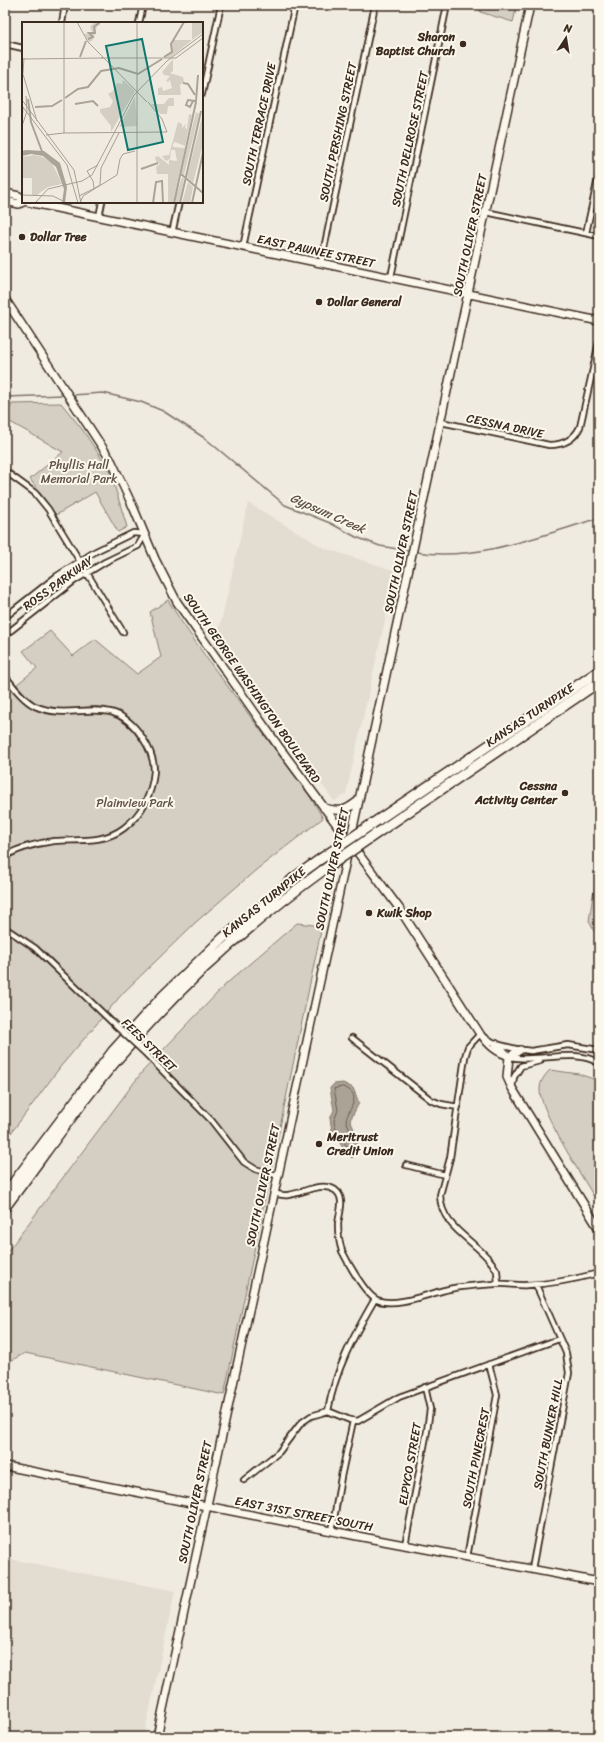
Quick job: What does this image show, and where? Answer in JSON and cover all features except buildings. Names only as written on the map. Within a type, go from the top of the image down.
[{"type":"highway","name":"KANSAS TURNPIKE","points":[[5,1194],[113,1051],[152,1007],[223,938],[294,878],[322,858],[599,671]]},
{"type":"highway","name":"KANSAS TURNPIKE","points":[[5,1207],[106,1073],[159,1013],[222,951],[322,871],[599,682]]},
{"type":"main road","name":"SOUTH OLIVER STREET","points":[[157,1737],[276,1175],[441,422],[530,5]]},
{"type":"main road","points":[[5,193],[19,196],[22,200]]},
{"type":"main road","points":[[5,201],[19,204],[22,202]]},
{"type":"main road","name":"EAST PAWNEE STREET","points":[[33,203],[599,321]]},
{"type":"main road","name":"SOUTH GEORGE WASHINGTON BOULEVARD","points":[[5,299],[112,462],[155,559],[177,602],[209,650],[403,914],[480,1034]]},
{"type":"main road","points":[[324,808],[344,811],[358,801]]},
{"type":"main road","points":[[496,1044],[509,1057],[508,1077],[512,1088],[599,1229]]},
{"type":"main road","points":[[509,1057],[520,1050]]},
{"type":"main road","name":"EAST 31ST STREET SOUTH","points":[[5,1466],[599,1582]]},
{"type":"street","points":[[62,22],[65,5]]},
{"type":"street","points":[[139,22],[143,5]]},
{"type":"street","points":[[203,89],[221,5]]},
{"type":"street","name":"SOUTH TERRACE DRIVE","points":[[243,247],[295,5]]},
{"type":"street","name":"SOUTH PERSHING STREET","points":[[321,263],[375,5]]},
{"type":"street","name":"SOUTH DELLROSE STREET","points":[[391,277],[447,5]]},
{"type":"street","points":[[5,44],[22,48]]},
{"type":"street","points":[[586,233],[599,174]]},
{"type":"street","points":[[99,217],[102,203]]},
{"type":"street","points":[[172,232],[179,203]]},
{"type":"street","points":[[486,212],[599,236]]},
{"type":"street","name":"CESSNA DRIVE","points":[[441,422],[549,445],[559,445],[564,443],[577,433],[580,426],[599,342]]},
{"type":"street","points":[[5,471],[35,493],[55,520],[123,632]]},
{"type":"street","name":"ROSS PARKWAY","points":[[5,617],[57,576],[79,561],[133,533],[145,534],[138,546],[86,573],[64,588],[5,635]]},
{"type":"street","points":[[5,676],[13,686],[34,705],[51,711],[94,709],[110,712],[126,718],[139,732],[149,748],[154,766],[153,784],[148,801],[140,813],[124,828],[110,836],[95,840],[54,841],[29,846],[5,856]]},
{"type":"street","name":"FEES STREET","points":[[5,928],[35,948],[143,1051],[211,1120],[244,1162],[255,1170],[276,1175]]},
{"type":"street","points":[[480,1034],[496,1044],[520,1050],[531,1051],[568,1045],[599,1050]]},
{"type":"street","points":[[480,1034],[492,1049],[509,1057],[529,1060],[568,1055],[584,1057],[599,1063]]},
{"type":"street","points":[[480,1034],[468,1047],[465,1057],[450,1158],[440,1195],[446,1218],[484,1253],[495,1267],[498,1284]]},
{"type":"street","points":[[352,1038],[431,1100],[441,1104],[458,1107]]},
{"type":"street","points":[[512,1088],[514,1077],[521,1066],[547,1058]]},
{"type":"street","points":[[406,1165],[446,1175]]},
{"type":"street","points":[[273,1193],[286,1196],[325,1187],[335,1190],[341,1198],[342,1204],[338,1237],[341,1249],[349,1265],[375,1298],[388,1301],[408,1300],[451,1289],[498,1284],[536,1285],[574,1279],[599,1273]]},
{"type":"street","name":"SOUTH BUNKER HILL","points":[[532,1569],[570,1373],[566,1353],[536,1285]]},
{"type":"street","points":[[328,1411],[332,1389],[342,1361],[375,1298]]},
{"type":"street","points":[[244,1480],[279,1452],[301,1423],[311,1416],[328,1411],[353,1421],[358,1421],[366,1418],[398,1397],[559,1339]]},
{"type":"street","name":"SOUTH PINECREST","points":[[467,1557],[497,1395],[489,1364]]},
{"type":"street","name":"ELPYCO STREET","points":[[405,1545],[430,1409],[425,1387]]},
{"type":"street","points":[[332,1531],[340,1477],[353,1421]]},
{"type":"shaded area","points":[[248,503],[324,548],[396,571],[346,794],[334,801],[216,644]]},
{"type":"shaded area","points":[[5,1558],[175,1591],[144,1737],[5,1737]]},
{"type":"green space","points":[[481,5],[501,8],[502,5],[517,5],[513,22],[480,12]]},
{"type":"green space","name":"Phyllis Hall Memorial Park","points":[[61,403],[82,429],[110,471],[127,527],[118,532],[95,492],[56,515],[30,479],[63,452],[5,419],[12,404]]},
{"type":"green space","name":"Plainview Park","points":[[168,600],[208,660],[309,795],[323,818],[256,870],[196,922],[123,993],[61,1066],[5,1141],[5,694],[37,668],[23,651],[50,631],[73,656],[95,639],[137,674],[161,657],[150,612]]},
{"type":"green space","points":[[599,874],[599,934],[595,933],[589,921],[593,895]]},
{"type":"green space","points":[[297,923],[322,926],[224,1395],[25,1353],[5,1364],[5,1255],[142,1072],[226,984]]},
{"type":"green space","points":[[550,1070],[579,1074],[599,1081],[599,1205],[555,1129],[541,1099],[541,1083]]},
{"type":"water","points":[[343,1083],[353,1088],[359,1103],[350,1120],[356,1134],[359,1150],[352,1158],[343,1148],[332,1130],[330,1119],[334,1110],[330,1088],[334,1084]]},
{"type":"waterway","name":"Gypsum Creek","points":[[72,395],[103,393],[141,402],[163,411],[206,439],[285,505],[330,523],[356,537],[380,546],[410,551]]},
{"type":"waterway","name":"Gypsum Creek","points":[[5,397],[64,395]]},
{"type":"waterway","name":"Gypsum Creek","points":[[416,552],[439,554],[485,550],[532,539],[599,518]]},
{"type":"place","name":"Sharon Baptist Church","points":[[463,44]]},
{"type":"place","name":"Dollar Tree","points":[[22,237]]},
{"type":"place","name":"Dollar General","points":[[319,302]]},
{"type":"place","name":"Cessna Activity Center","points":[[565,793]]},
{"type":"place","name":"Kwik Shop","points":[[369,913]]},
{"type":"place","name":"Meritrust Credit Union","points":[[319,1144]]}]
